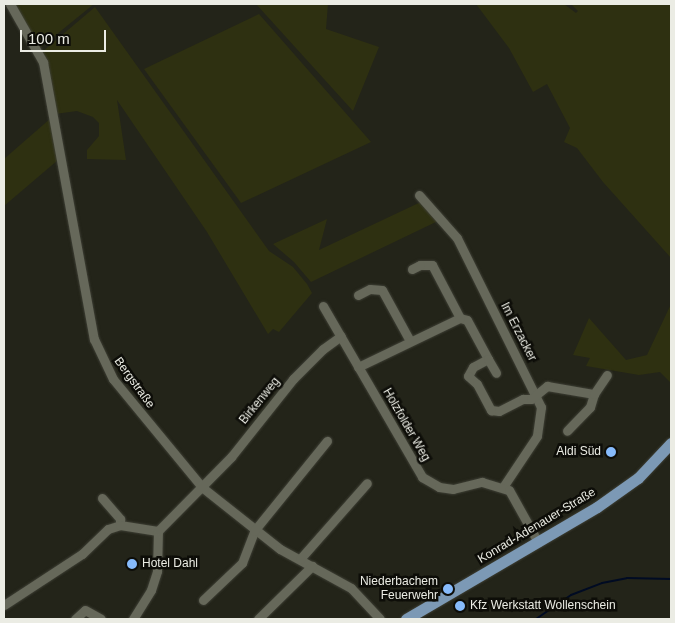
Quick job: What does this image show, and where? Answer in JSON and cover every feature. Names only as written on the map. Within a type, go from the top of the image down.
[{"type":"main road","name":"Konrad-Adenauer-Straße","points":[[406,619],[538,542],[632,483],[670,446]]},
{"type":"street","name":"Bergstraße","points":[[10,4],[43,62],[84,295],[99,354],[129,400],[204,488],[254,531],[351,588],[380,619]]},
{"type":"street","name":"Im Erzacker","points":[[419,195],[457,238],[537,397],[542,416],[538,436],[503,487]]},
{"type":"street","points":[[412,269],[420,265],[432,265],[460,318]]},
{"type":"street","points":[[358,296],[370,289],[382,290],[410,341]]},
{"type":"street","name":"Holzfolder Weg","points":[[323,306],[422,477],[439,486],[453,489],[482,482],[503,487]]},
{"type":"street","points":[[358,367],[460,318],[467,320],[496,373]]},
{"type":"street","name":"Birkenweg","points":[[158,531],[204,488],[294,379],[323,349],[341,336]]},
{"type":"street","points":[[488,360],[473,366],[468,376],[476,384],[491,410],[499,411],[523,399],[537,397],[547,386],[594,394]]},
{"type":"street","points":[[567,431],[590,407],[594,394],[607,375]]},
{"type":"street","points":[[203,600],[242,563],[254,531],[327,442]]},
{"type":"street","points":[[300,559],[367,483]]},
{"type":"street","points":[[503,487],[516,500],[538,542]]},
{"type":"street","points":[[102,498],[120,519],[120,525]]},
{"type":"street","points":[[4,605],[82,554],[104,532],[120,525],[158,531],[157,571],[151,590],[133,619]]},
{"type":"street","points":[[258,619],[312,566]]},
{"type":"street","points":[[75,619],[85,610],[101,619]]},
{"type":"green space","points":[[12,4],[94,4],[41,47]]},
{"type":"green space","points":[[256,4],[328,4],[326,29],[379,47],[353,111]]},
{"type":"green space","points":[[476,4],[564,4],[576,13],[578,11],[571,4],[671,4],[671,258],[603,182],[577,148],[564,142],[570,128],[547,84],[533,92],[509,48]]},
{"type":"green space","points":[[95,7],[269,251],[293,267],[307,284],[312,293],[279,332],[273,329],[268,334],[207,232],[117,100],[126,160],[87,159],[87,150],[99,136],[99,123],[93,117],[77,111],[55,114],[42,52]]},
{"type":"green space","points":[[259,14],[371,142],[241,203],[144,69]]},
{"type":"green space","points":[[51,118],[58,160],[4,206],[4,159]]},
{"type":"green space","points":[[423,201],[440,220],[311,282],[294,262],[273,244],[327,219],[319,250]]},
{"type":"green space","points":[[671,304],[671,383],[660,372],[639,375],[586,366],[590,358],[573,355],[589,318],[626,360],[647,355]]},
{"type":"waterway","points":[[536,619],[571,595],[602,583],[627,578],[671,579]]},
{"type":"place","name":"Aldi Süd","points":[[611,452]]},
{"type":"place","name":"Hotel Dahl","points":[[132,564]]},
{"type":"place","name":"Niederbachem Feuerwehr","points":[[448,589]]},
{"type":"place","name":"Kfz Werkstatt Wollenschein","points":[[460,606]]}]
